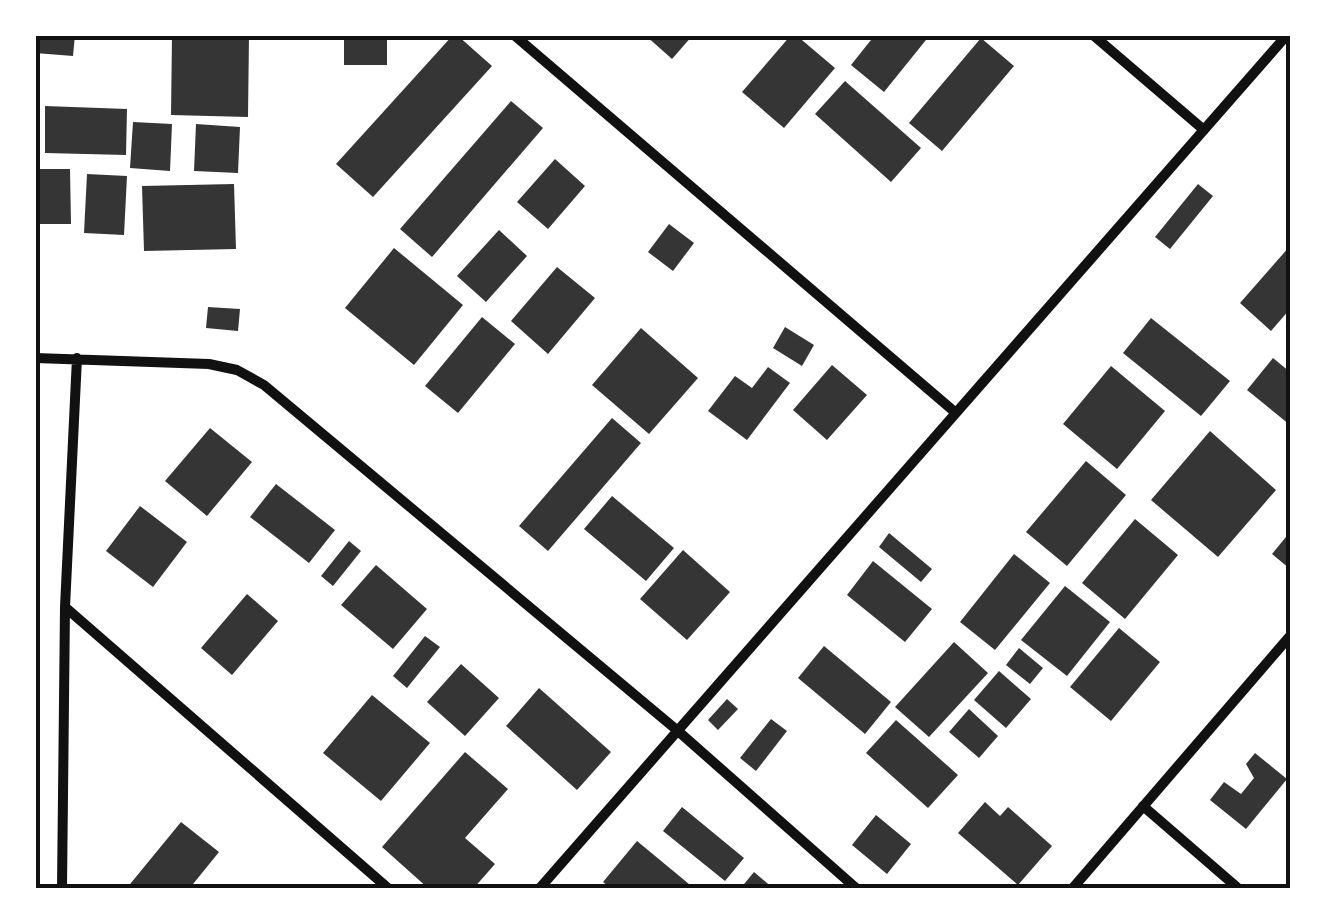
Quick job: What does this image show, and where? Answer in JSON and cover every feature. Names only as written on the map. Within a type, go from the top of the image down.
[{"type":"street","points":[[514,35],[956,413]]},
{"type":"street","points":[[1093,35],[1204,130]]},
{"type":"street","points":[[540,889],[1287,35]]},
{"type":"street","points":[[35,358],[209,364],[237,370],[264,385],[678,731],[857,889]]},
{"type":"street","points":[[62,889],[65,607],[77,358]]},
{"type":"street","points":[[65,607],[389,889]]},
{"type":"street","points":[[1072,889],[1290,636]]},
{"type":"street","points":[[1143,806],[1239,889]]},
{"type":"building","points":[[35,35],[75,35],[73,56],[35,53]]},
{"type":"building","points":[[172,35],[249,35],[248,117],[171,115]]},
{"type":"building","points":[[344,35],[387,35],[387,65],[344,65]]},
{"type":"building","points":[[453,35],[492,66],[373,197],[336,164]]},
{"type":"building","points":[[645,35],[693,35],[672,59]]},
{"type":"building","points":[[791,35],[835,68],[784,128],[742,92]]},
{"type":"building","points":[[875,35],[930,35],[884,92],[851,65]]},
{"type":"building","points":[[981,38],[1014,66],[942,151],[909,123]]},
{"type":"building","points":[[845,81],[921,148],[891,182],[815,114]]},
{"type":"building","points":[[511,101],[543,128],[432,257],[400,229]]},
{"type":"building","points":[[45,106],[127,109],[126,155],[45,153]]},
{"type":"building","points":[[133,122],[172,124],[170,171],[130,168]]},
{"type":"building","points":[[196,124],[240,127],[238,173],[194,171]]},
{"type":"building","points":[[555,159],[585,186],[548,229],[517,202]]},
{"type":"building","points":[[35,169],[70,169],[71,224],[36,224]]},
{"type":"building","points":[[87,174],[127,176],[124,235],[84,233]]},
{"type":"building","points":[[234,184],[236,249],[144,251],[142,186]]},
{"type":"building","points":[[1198,184],[1213,196],[1170,249],[1155,237]]},
{"type":"building","points":[[669,224],[694,243],[673,271],[648,252]]},
{"type":"building","points":[[499,230],[527,256],[486,302],[457,276]]},
{"type":"building","points":[[1290,246],[1290,309],[1271,331],[1240,303]]},
{"type":"building","points":[[394,248],[463,305],[414,365],[345,308]]},
{"type":"building","points":[[557,267],[595,298],[548,354],[511,321]]},
{"type":"building","points":[[208,307],[240,309],[238,331],[206,328]]},
{"type":"building","points":[[482,317],[515,344],[458,413],[425,386]]},
{"type":"building","points":[[1151,318],[1230,381],[1201,416],[1123,353]]},
{"type":"building","points":[[785,327],[814,345],[802,366],[773,348]]},
{"type":"building","points":[[641,328],[698,378],[649,434],[592,385]]},
{"type":"building","points":[[1273,358],[1290,372],[1290,425],[1247,390]]},
{"type":"building","points":[[832,365],[867,395],[827,440],[793,410]]},
{"type":"building","points":[[1111,366],[1165,411],[1117,469],[1063,424]]},
{"type":"building","points":[[768,367],[790,383],[747,440],[708,411],[735,376],[752,388]]},
{"type":"building","points":[[612,418],[641,443],[548,551],[519,526]]},
{"type":"building","points":[[210,428],[252,462],[207,516],[165,481]]},
{"type":"building","points":[[1210,431],[1276,490],[1218,557],[1151,500]]},
{"type":"building","points":[[1086,461],[1126,495],[1067,566],[1026,532]]},
{"type":"building","points":[[276,484],[335,530],[309,563],[250,517]]},
{"type":"building","points":[[612,496],[674,548],[646,581],[584,529]]},
{"type":"building","points":[[140,506],[187,542],[153,587],[106,551]]},
{"type":"building","points":[[1135,519],[1178,555],[1125,619],[1082,583]]},
{"type":"building","points":[[1290,532],[1290,569],[1272,554]]},
{"type":"building","points":[[889,533],[932,569],[921,582],[879,547]]},
{"type":"building","points":[[349,541],[361,551],[333,586],[321,576]]},
{"type":"building","points":[[683,550],[730,592],[687,640],[640,599]]},
{"type":"building","points":[[1014,554],[1050,583],[995,650],[960,622]]},
{"type":"building","points":[[873,561],[932,609],[905,642],[847,595]]},
{"type":"building","points":[[376,565],[427,609],[393,649],[341,605]]},
{"type":"building","points":[[1065,586],[1110,622],[1067,676],[1021,640]]},
{"type":"building","points":[[247,594],[278,621],[232,675],[201,648]]},
{"type":"building","points":[[1119,628],[1160,662],[1111,721],[1070,687]]},
{"type":"building","points":[[425,636],[440,647],[407,688],[393,676]]},
{"type":"building","points":[[954,642],[988,673],[929,737],[895,707]]},
{"type":"building","points":[[824,646],[891,702],[865,734],[798,678]]},
{"type":"building","points":[[1019,648],[1043,668],[1030,684],[1006,665]]},
{"type":"building","points":[[461,664],[499,698],[465,736],[427,702]]},
{"type":"building","points":[[999,671],[1031,699],[1006,728],[974,700]]},
{"type":"building","points":[[539,688],[611,752],[577,790],[506,726]]},
{"type":"building","points":[[372,695],[430,743],[381,801],[323,753]]},
{"type":"building","points":[[727,699],[738,709],[718,730],[708,720]]},
{"type":"building","points":[[969,709],[998,736],[979,758],[949,732]]},
{"type":"building","points":[[771,719],[787,731],[756,771],[740,758]]},
{"type":"building","points":[[896,720],[958,775],[928,808],[866,753]]},
{"type":"building","points":[[465,752],[508,789],[465,838],[495,864],[473,889],[429,889],[382,847]]},
{"type":"building","points":[[1255,753],[1287,779],[1246,829],[1210,800],[1224,782],[1241,794],[1254,778],[1246,764]]},
{"type":"building","points":[[985,802],[1000,816],[1008,807],[1052,846],[1018,885],[958,833]]},
{"type":"building","points":[[682,807],[744,858],[725,881],[663,831]]},
{"type":"building","points":[[876,815],[911,844],[887,874],[852,845]]},
{"type":"building","points":[[181,822],[219,852],[189,889],[126,889]]},
{"type":"building","points":[[637,841],[695,889],[605,889],[608,886],[603,882]]},
{"type":"building","points":[[754,872],[774,889],[740,889]]}]
